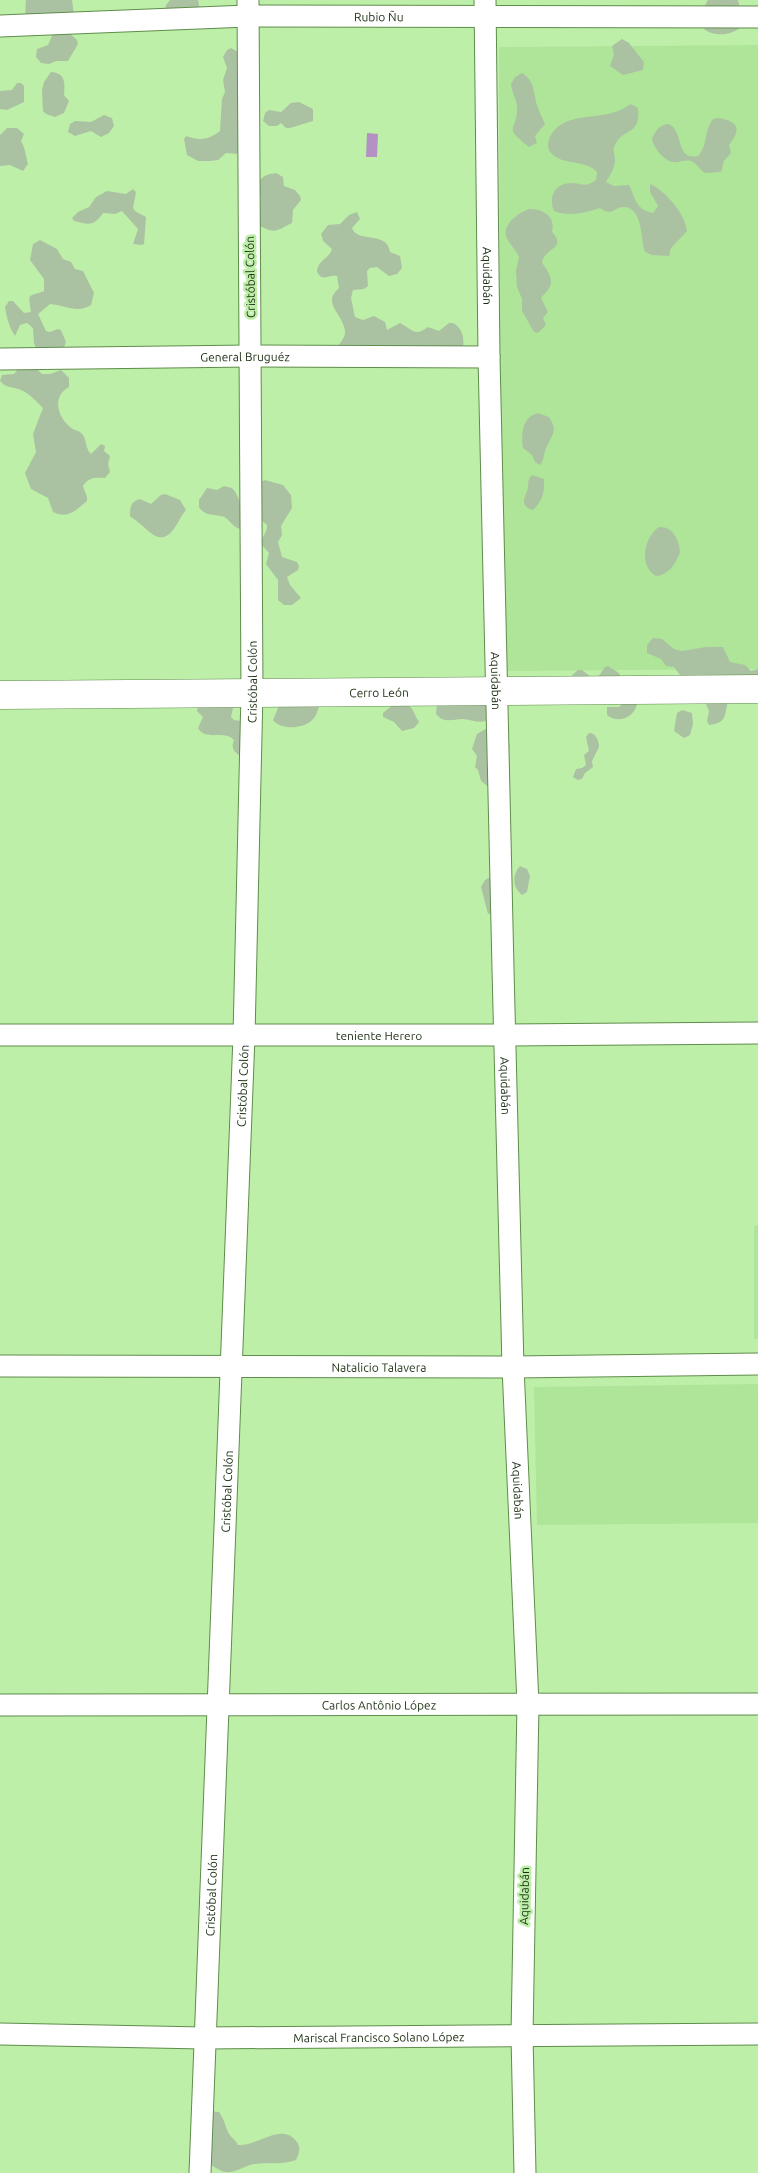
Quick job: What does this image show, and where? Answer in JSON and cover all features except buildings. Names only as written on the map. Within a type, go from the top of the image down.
[{"type":"street","name":"Rubio Ñu","points":[[0,26],[248,8],[485,9],[758,17]]},
{"type":"street","name":"Cristóbal Colón","points":[[200,2173],[244,1036],[252,692],[248,8]]},
{"type":"street","name":"Aquidabán","points":[[485,9],[490,357],[513,1366],[528,1704],[522,2035],[525,2173]]},
{"type":"street","name":"General Bruguéz","points":[[0,359],[251,356],[490,357]]},
{"type":"street","name":"Cerro León","points":[[0,695],[758,689]]},
{"type":"street","name":"teniente Herero","points":[[0,1035],[244,1036],[758,1033]]},
{"type":"street","name":"Natalicio Talavera","points":[[0,1366],[758,1364]]},
{"type":"street","name":"Carlos Antônio López","points":[[0,1705],[758,1704]]},
{"type":"street","name":"Mariscal Francisco Solano López","points":[[0,2034],[204,2038],[758,2034]]},
{"type":"shaded area","points":[[26,0],[72,0],[74,15],[68,32],[77,40],[78,44],[68,61],[56,61],[49,64],[41,63],[36,57],[37,49],[48,45],[53,34],[25,16]]},
{"type":"shaded area","points":[[170,0],[198,0],[198,28],[190,29],[165,13],[166,5]]},
{"type":"shaded area","points":[[708,0],[738,0],[742,16],[740,28],[723,34],[714,34],[705,30],[701,18],[702,11]]},
{"type":"shaded area","points":[[622,39],[629,43],[644,62],[643,70],[623,75],[610,66],[614,54],[612,46]]},
{"type":"shaded area","points":[[758,45],[758,669],[501,671],[499,47]]},
{"type":"shaded area","points":[[231,48],[242,54],[238,154],[226,153],[218,160],[198,161],[187,155],[184,139],[186,136],[204,139],[220,131],[222,99],[225,92],[223,80],[227,68],[223,57],[227,50]]},
{"type":"shaded area","points":[[51,72],[59,74],[64,80],[64,95],[69,101],[64,113],[55,117],[43,111],[42,90],[44,82]]},
{"type":"shaded area","points":[[522,73],[531,83],[545,124],[535,136],[537,143],[529,147],[513,131],[517,107],[511,84],[515,77]]},
{"type":"shaded area","points":[[17,83],[21,83],[24,86],[24,102],[7,110],[0,109],[0,91],[12,90]]},
{"type":"shaded area","points":[[299,102],[313,109],[313,121],[286,128],[281,123],[277,126],[269,126],[263,121],[265,113],[269,110],[281,112],[291,103]]},
{"type":"shaded area","points":[[631,104],[638,108],[637,123],[631,131],[618,139],[614,149],[614,166],[606,182],[614,186],[629,185],[639,206],[653,213],[658,206],[650,192],[650,184],[668,197],[674,204],[683,218],[687,231],[671,248],[669,256],[652,255],[645,252],[638,219],[631,209],[621,207],[608,212],[600,208],[583,213],[565,214],[554,211],[552,205],[554,191],[561,185],[574,183],[590,184],[596,180],[597,172],[586,165],[562,160],[551,153],[548,147],[551,135],[564,123],[581,118],[609,114]]},
{"type":"shaded area","points":[[104,115],[112,118],[114,126],[109,133],[101,137],[91,131],[75,136],[68,132],[70,124],[75,121],[91,122]]},
{"type":"shaded area","points":[[718,118],[734,123],[737,130],[729,145],[731,153],[724,161],[721,172],[705,173],[695,163],[690,161],[670,161],[654,146],[652,139],[658,128],[669,124],[677,133],[686,154],[698,156],[703,147],[710,123],[713,119]]},
{"type":"shaded area","points":[[7,128],[17,128],[24,134],[21,141],[28,164],[23,171],[10,165],[0,166],[0,135]]},
{"type":"shaded area","points":[[367,133],[378,134],[377,157],[366,157]]},
{"type":"shaded area","points":[[276,173],[283,177],[284,186],[295,190],[301,200],[293,210],[292,223],[273,231],[258,225],[261,199],[256,193],[262,178]]},
{"type":"shaded area","points":[[133,189],[136,192],[133,208],[146,217],[144,244],[133,244],[138,229],[122,211],[115,214],[103,213],[97,220],[91,223],[74,221],[72,218],[78,212],[89,207],[96,197],[107,191],[126,194]]},
{"type":"shaded area","points":[[529,209],[539,210],[547,214],[552,222],[552,232],[557,242],[542,263],[547,269],[551,284],[550,288],[541,298],[548,312],[543,318],[546,325],[538,333],[534,332],[522,311],[522,299],[517,287],[516,271],[519,257],[507,239],[505,232],[513,219]]},
{"type":"shaded area","points":[[357,212],[360,219],[352,228],[355,233],[384,241],[388,245],[390,252],[400,256],[402,268],[397,274],[389,276],[377,267],[370,268],[367,271],[368,286],[364,289],[353,290],[351,298],[355,317],[363,320],[374,316],[385,322],[387,330],[400,323],[417,332],[428,327],[439,331],[449,323],[453,323],[457,325],[462,335],[463,351],[411,368],[336,349],[345,331],[341,319],[332,304],[334,294],[339,288],[337,276],[321,277],[317,271],[319,264],[329,255],[332,249],[323,241],[321,234],[328,225],[340,224],[349,215]]},
{"type":"shaded area","points":[[40,240],[57,249],[63,259],[71,262],[75,269],[83,271],[94,293],[91,305],[86,308],[76,309],[50,304],[38,314],[46,331],[61,330],[66,342],[61,354],[37,351],[34,343],[33,328],[27,323],[20,325],[15,336],[8,322],[5,307],[9,301],[13,301],[24,313],[31,312],[30,296],[44,291],[44,279],[30,260],[33,244]]},
{"type":"shaded area","points":[[33,365],[42,374],[50,374],[61,370],[69,378],[69,387],[60,396],[58,401],[59,412],[72,428],[82,433],[91,454],[101,444],[105,446],[104,451],[110,456],[108,464],[110,472],[105,478],[93,478],[83,486],[87,501],[75,511],[63,515],[53,512],[48,498],[31,489],[25,473],[36,452],[33,434],[43,408],[27,393],[7,386],[0,381],[2,375],[14,374],[19,368]]},
{"type":"shaded area","points":[[538,413],[549,417],[554,430],[540,465],[523,448],[522,443],[526,422]]},
{"type":"shaded area","points":[[532,475],[544,479],[542,496],[533,510],[525,506],[524,503],[529,479]]},
{"type":"shaded area","points":[[265,480],[283,485],[291,495],[292,508],[281,526],[282,535],[278,542],[282,557],[297,562],[299,566],[298,570],[287,577],[290,585],[301,598],[292,605],[284,605],[278,600],[278,580],[266,564],[269,553],[261,544],[267,525],[261,520],[261,482]]},
{"type":"shaded area","points":[[224,486],[232,488],[238,497],[241,507],[241,529],[235,527],[226,518],[206,513],[199,507],[199,500],[207,488],[217,490]]},
{"type":"shaded area","points":[[165,494],[180,500],[186,510],[168,535],[163,537],[154,536],[130,516],[130,510],[133,503],[137,500],[140,499],[151,504],[161,495]]},
{"type":"shaded area","points":[[659,527],[672,531],[680,552],[668,571],[656,576],[647,566],[645,552],[650,537]]},
{"type":"shaded area","points":[[653,638],[662,639],[674,649],[682,651],[706,647],[723,647],[730,662],[745,665],[751,671],[758,669],[758,683],[686,683],[674,667],[666,666],[661,659],[647,653],[647,645]]},
{"type":"shaded area","points":[[608,666],[619,673],[622,680],[569,678],[578,670],[582,670],[591,677],[598,677],[605,667]]},
{"type":"shaded area","points":[[485,693],[488,720],[479,722],[463,719],[445,720],[436,714],[437,702]]},
{"type":"shaded area","points":[[707,696],[728,702],[724,718],[719,723],[709,725],[707,721],[709,711],[706,704]]},
{"type":"shaded area","points":[[315,700],[319,707],[314,718],[307,724],[297,727],[286,727],[273,720],[279,706]]},
{"type":"shaded area","points":[[624,702],[636,703],[637,705],[629,716],[616,719],[607,715],[607,707],[619,707]]},
{"type":"shaded area","points":[[395,703],[411,708],[419,722],[414,728],[402,731],[394,722],[383,717],[383,713]]},
{"type":"shaded area","points":[[199,704],[230,705],[233,708],[231,717],[234,720],[242,721],[241,756],[234,751],[234,740],[230,737],[201,732],[198,728],[203,717],[197,711]]},
{"type":"shaded area","points":[[682,710],[692,713],[693,724],[690,735],[684,738],[674,731],[677,713]]},
{"type":"shaded area","points":[[487,728],[495,730],[508,739],[510,747],[490,788],[481,781],[478,770],[475,767],[477,756],[472,749],[477,734]]},
{"type":"shaded area","points":[[589,733],[594,734],[597,738],[599,747],[592,761],[593,767],[585,773],[582,779],[578,780],[573,777],[576,769],[586,765],[584,755],[589,751],[586,737]]},
{"type":"shaded area","points":[[520,866],[527,869],[530,876],[527,892],[522,895],[516,888],[514,881]]},
{"type":"shaded area","points":[[492,876],[496,913],[488,914],[481,887],[485,880]]},
{"type":"shaded area","points":[[758,1225],[758,1339],[754,1339],[754,1226]]},
{"type":"shaded area","points":[[758,1384],[758,1523],[537,1525],[534,1387]]},
{"type":"shaded area","points":[[209,2111],[219,2112],[229,2134],[238,2145],[245,2145],[277,2134],[291,2136],[299,2146],[296,2160],[284,2163],[250,2165],[231,2172],[217,2169],[198,2152],[192,2137],[195,2122],[201,2115]]}]
